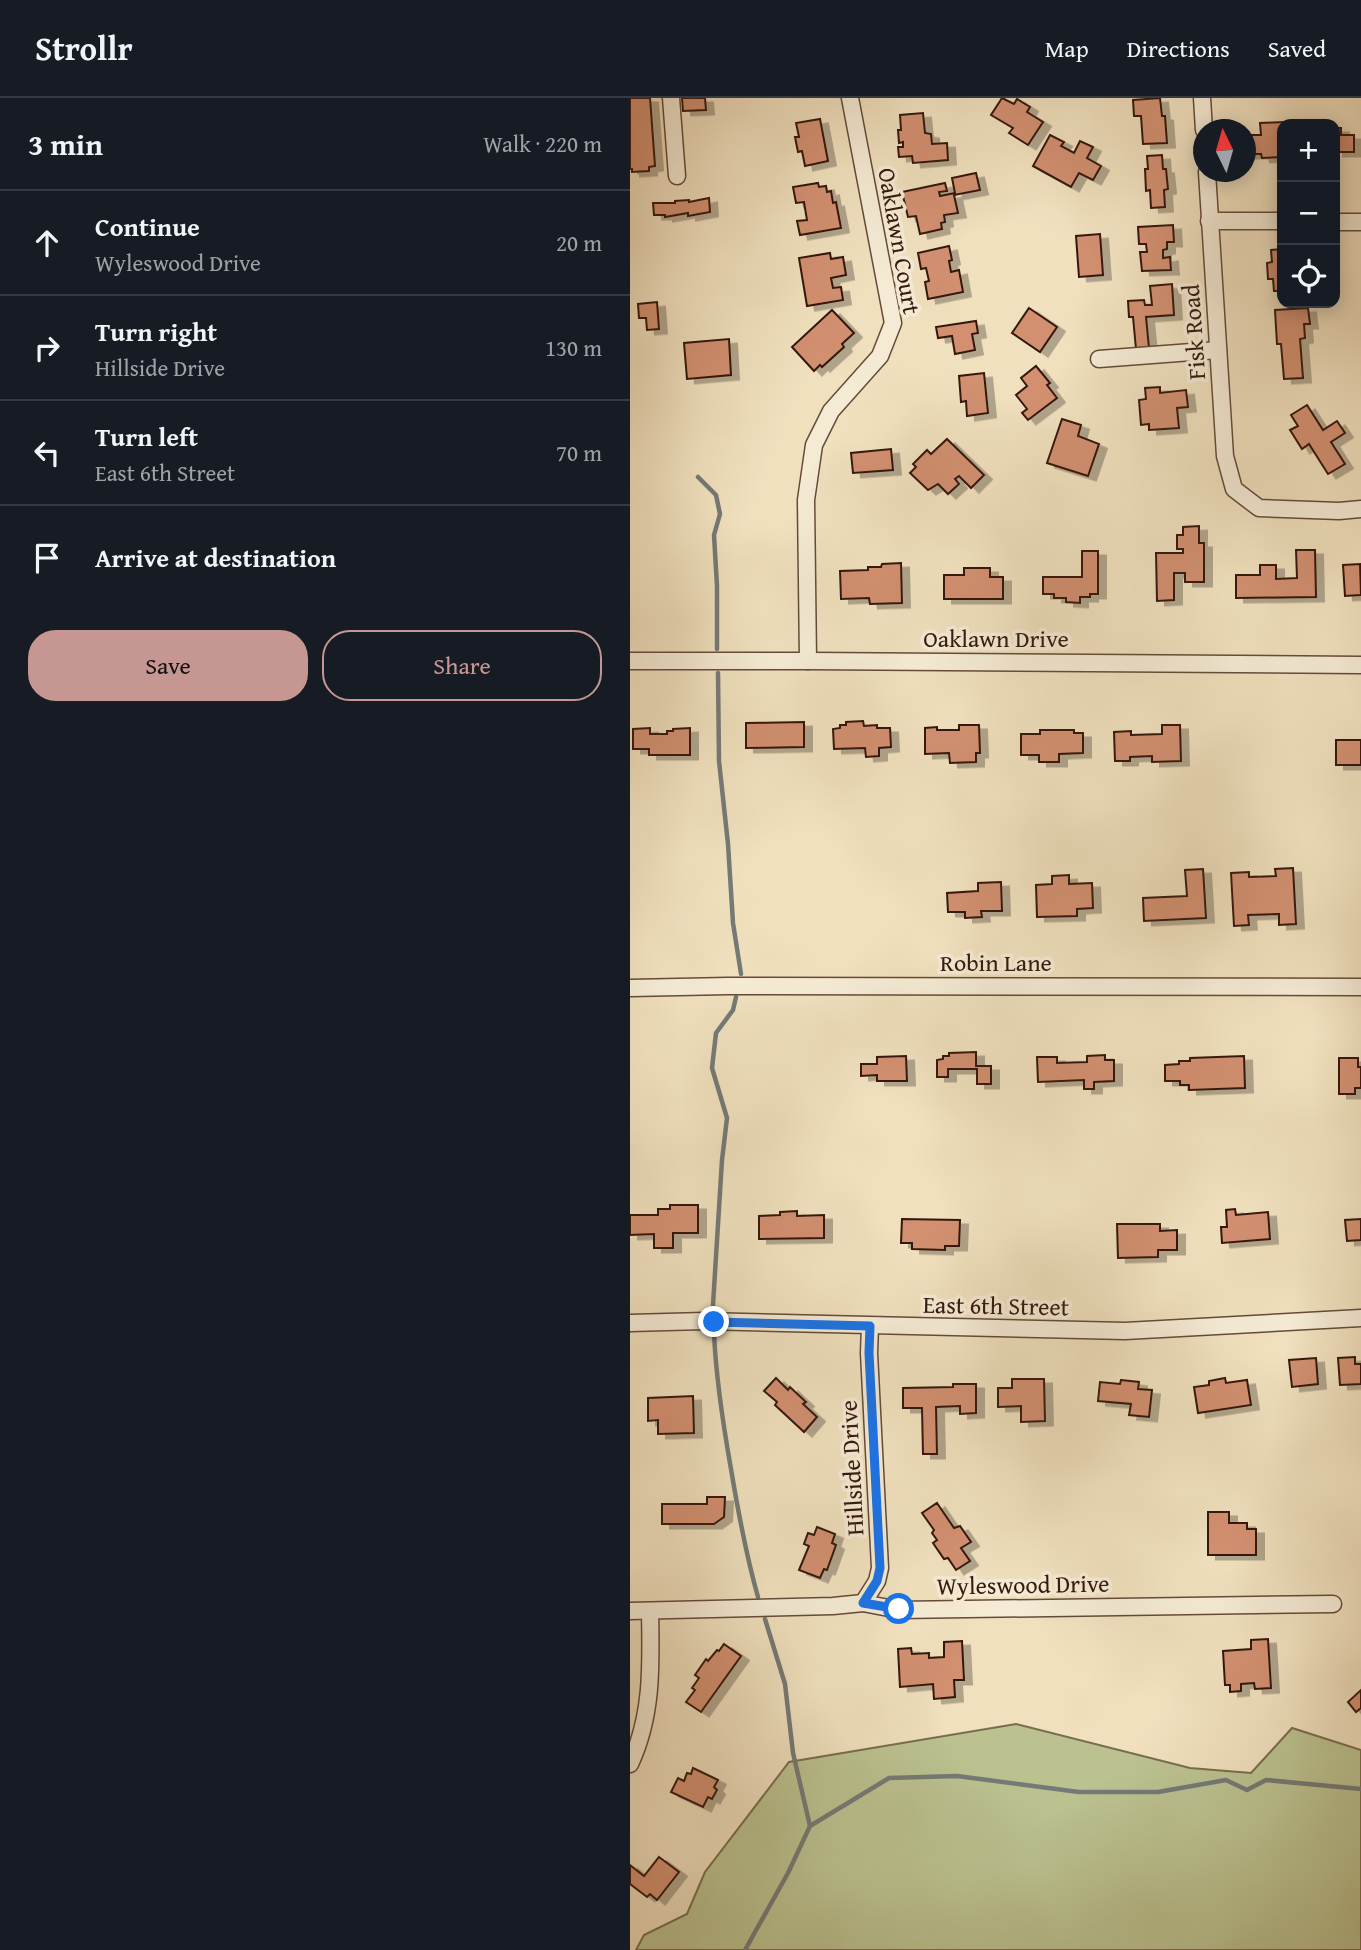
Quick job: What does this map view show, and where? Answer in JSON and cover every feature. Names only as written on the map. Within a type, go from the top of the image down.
[{"type":"street","points":[[671,98],[677,176]]},
{"type":"street","name":"Oaklawn Court","points":[[808,661],[806,500],[814,445],[831,411],[880,356],[893,323],[850,98]]},
{"type":"street","points":[[1202,98],[1203,119]]},
{"type":"street","name":"Fisk Road","points":[[1207,182],[1224,456],[1234,489],[1259,508],[1361,509]]},
{"type":"street","points":[[1209,221],[1277,222]]},
{"type":"street","points":[[1340,222],[1361,222]]},
{"type":"street","points":[[1099,359],[1218,350]]},
{"type":"street","name":"Oaklawn Drive","points":[[630,661],[1361,665]]},
{"type":"street","name":"Robin Lane","points":[[630,988],[728,985],[1361,987]]},
{"type":"street","name":"East 6th Street","points":[[630,1322],[704,1321],[1125,1331],[1361,1318]]},
{"type":"street","name":"Hillside Drive","points":[[863,1603],[877,1581],[880,1568],[869,1353],[870,1326]]},
{"type":"street","name":"Wyleswood Drive","points":[[630,1611],[863,1603],[899,1609],[1333,1604]]},
{"type":"street","points":[[630,1764],[638,1748],[647,1715],[651,1662],[650,1611]]},
{"type":"green space","points":[[1016,1724],[1190,1768],[1251,1773],[1292,1728],[1361,1750],[1361,1950],[636,1950],[644,1935],[687,1914],[705,1872],[789,1762]]},
{"type":"building","points":[[630,98],[650,98],[655,166],[649,167],[649,171],[632,172],[630,169]]},
{"type":"building","points":[[682,98],[705,98],[706,110],[683,111]]},
{"type":"building","points":[[1002,98],[1014,104],[1017,99],[1030,107],[1027,112],[1043,122],[1028,145],[1009,133],[1013,128],[991,115]]},
{"type":"building","points":[[1160,98],[1162,116],[1165,116],[1167,143],[1143,144],[1141,116],[1134,116],[1133,100]]},
{"type":"building","points":[[923,113],[925,133],[931,134],[932,144],[947,143],[948,160],[913,163],[912,156],[899,157],[898,147],[903,147],[903,142],[899,143],[900,115]]},
{"type":"building","points":[[820,119],[828,161],[805,166],[802,151],[798,152],[796,123]]},
{"type":"building","points":[[1277,122],[1277,157],[1262,158],[1261,154],[1256,154],[1256,135],[1261,135],[1260,123]]},
{"type":"building","points":[[1340,128],[1341,135],[1354,135],[1354,152],[1340,152]]},
{"type":"building","points":[[1050,135],[1064,142],[1061,146],[1074,153],[1080,141],[1093,147],[1087,158],[1101,166],[1093,180],[1079,173],[1071,187],[1033,166]]},
{"type":"building","points":[[1162,155],[1168,189],[1164,190],[1165,207],[1151,208],[1150,190],[1146,191],[1147,156]]},
{"type":"building","points":[[976,173],[980,190],[954,195],[958,213],[944,215],[942,229],[920,234],[916,216],[908,217],[902,192],[945,183],[947,191],[939,192],[940,196],[955,193],[952,178]]},
{"type":"building","points":[[818,183],[819,187],[826,186],[827,192],[831,191],[841,228],[800,235],[797,221],[807,220],[804,202],[796,203],[793,187]]},
{"type":"building","points":[[709,198],[710,212],[688,216],[688,213],[665,217],[654,215],[653,203],[689,202]]},
{"type":"building","points":[[1173,225],[1174,242],[1167,242],[1167,249],[1163,250],[1163,258],[1170,257],[1171,270],[1142,271],[1140,252],[1147,252],[1146,244],[1139,244],[1138,227]]},
{"type":"building","points":[[1100,234],[1103,275],[1079,277],[1076,236]]},
{"type":"building","points":[[949,246],[951,272],[959,270],[963,292],[928,299],[925,282],[929,281],[926,268],[921,269],[918,253]]},
{"type":"building","points":[[1277,249],[1277,291],[1274,291],[1273,279],[1268,279],[1267,263],[1272,262],[1271,250]]},
{"type":"building","points":[[830,253],[831,259],[843,257],[846,275],[831,278],[833,288],[841,287],[843,300],[807,306],[799,258]]},
{"type":"building","points":[[1172,284],[1174,315],[1146,317],[1149,348],[1136,349],[1133,317],[1129,317],[1128,301],[1144,300],[1145,305],[1152,305],[1150,286]]},
{"type":"building","points":[[657,302],[659,329],[647,330],[646,318],[639,318],[638,304]]},
{"type":"building","points":[[1029,308],[1057,327],[1040,352],[1012,333]]},
{"type":"building","points":[[1308,308],[1310,324],[1304,324],[1305,338],[1300,339],[1303,378],[1284,379],[1281,344],[1277,344],[1275,310]]},
{"type":"building","points":[[832,310],[854,333],[842,344],[844,347],[814,371],[792,347]]},
{"type":"building","points":[[976,321],[978,333],[972,334],[975,350],[955,354],[952,336],[938,338],[936,327]]},
{"type":"building","points":[[729,339],[731,375],[687,379],[684,343]]},
{"type":"building","points":[[1036,366],[1050,383],[1047,385],[1057,398],[1028,420],[1022,413],[1027,409],[1016,395],[1027,386],[1021,378]]},
{"type":"building","points":[[984,373],[988,413],[967,416],[966,401],[961,402],[959,376]]},
{"type":"building","points":[[1160,387],[1160,393],[1186,390],[1188,407],[1177,408],[1179,428],[1149,430],[1149,424],[1141,425],[1139,400],[1146,399],[1145,388]]},
{"type":"building","points":[[1307,405],[1323,430],[1337,421],[1345,433],[1331,442],[1345,464],[1328,474],[1309,444],[1302,449],[1290,430],[1298,426],[1291,415]]},
{"type":"building","points":[[1062,419],[1081,425],[1078,436],[1099,444],[1088,476],[1047,463]]},
{"type":"building","points":[[947,439],[984,475],[971,488],[959,476],[955,479],[959,484],[948,494],[938,484],[928,490],[910,473],[916,467],[913,464],[927,450],[931,454]]},
{"type":"building","points":[[891,449],[893,470],[853,473],[851,453]]},
{"type":"building","points":[[1199,526],[1199,543],[1204,543],[1204,582],[1185,582],[1185,573],[1174,573],[1174,600],[1157,601],[1156,553],[1183,553],[1183,549],[1177,549],[1177,535],[1183,535],[1183,527]]},
{"type":"building","points":[[1296,550],[1315,550],[1316,597],[1236,598],[1236,575],[1260,575],[1260,565],[1276,565],[1276,579],[1297,578]]},
{"type":"building","points":[[1082,551],[1098,551],[1098,594],[1080,597],[1080,603],[1066,602],[1066,598],[1054,598],[1054,594],[1043,594],[1043,577],[1082,577]]},
{"type":"building","points":[[901,563],[902,603],[870,604],[869,598],[841,599],[840,571],[868,570],[868,567],[881,567],[882,564]]},
{"type":"building","points":[[1360,564],[1361,595],[1345,596],[1343,565]]},
{"type":"building","points":[[964,568],[990,568],[990,577],[1003,577],[1003,599],[944,599],[944,575],[964,575]]},
{"type":"building","points":[[863,721],[864,726],[890,728],[891,747],[879,748],[879,756],[866,757],[865,748],[834,749],[833,729],[846,725],[846,722]]},
{"type":"building","points":[[804,722],[804,747],[746,748],[746,723]]},
{"type":"building","points":[[959,725],[979,725],[980,753],[976,753],[976,762],[950,763],[949,753],[925,754],[925,728],[959,730]]},
{"type":"building","points":[[1162,725],[1180,725],[1181,761],[1152,762],[1152,756],[1115,761],[1114,732],[1131,731],[1131,735],[1162,734]]},
{"type":"building","points":[[650,728],[650,734],[667,734],[667,731],[673,729],[690,728],[690,755],[649,755],[649,749],[633,749],[633,729]]},
{"type":"building","points":[[1040,730],[1074,730],[1074,733],[1083,733],[1083,753],[1059,754],[1059,762],[1039,762],[1039,755],[1021,755],[1021,734],[1040,734]]},
{"type":"building","points":[[1336,740],[1361,740],[1361,765],[1336,765]]},
{"type":"building","points":[[1293,868],[1296,924],[1279,925],[1279,914],[1248,915],[1249,925],[1234,926],[1231,873],[1249,872],[1249,877],[1276,876],[1275,869]]},
{"type":"building","points":[[1203,869],[1206,918],[1144,921],[1143,898],[1187,896],[1185,870]]},
{"type":"building","points":[[1069,875],[1069,884],[1092,883],[1093,908],[1077,909],[1077,916],[1037,917],[1036,885],[1052,884],[1052,876]]},
{"type":"building","points":[[1001,882],[1002,911],[981,911],[982,917],[965,918],[965,912],[948,912],[947,893],[978,891],[978,883]]},
{"type":"building","points":[[976,1052],[976,1066],[991,1066],[991,1084],[977,1084],[977,1069],[948,1069],[948,1077],[937,1077],[937,1060],[943,1059],[943,1056],[949,1056],[949,1053]]},
{"type":"building","points":[[1105,1055],[1105,1060],[1114,1060],[1114,1081],[1094,1082],[1094,1089],[1084,1089],[1084,1080],[1038,1082],[1037,1057],[1057,1057],[1057,1063],[1087,1062],[1087,1056]]},
{"type":"building","points":[[906,1056],[907,1081],[877,1081],[877,1075],[861,1076],[861,1064],[877,1064],[877,1057]]},
{"type":"building","points":[[1244,1056],[1245,1088],[1189,1090],[1189,1085],[1180,1085],[1180,1081],[1165,1081],[1165,1065],[1190,1061],[1190,1058]]},
{"type":"building","points":[[1339,1058],[1358,1058],[1361,1088],[1355,1088],[1355,1094],[1339,1094]]},
{"type":"building","points":[[670,1205],[698,1205],[698,1233],[673,1233],[673,1248],[654,1248],[654,1234],[630,1235],[630,1215],[658,1215],[658,1209],[670,1209]]},
{"type":"building","points":[[1235,1209],[1236,1215],[1268,1212],[1270,1239],[1222,1243],[1221,1227],[1227,1227],[1226,1210]]},
{"type":"building","points":[[797,1211],[797,1216],[824,1215],[824,1238],[759,1239],[759,1216]]},
{"type":"building","points":[[902,1219],[960,1220],[959,1246],[945,1246],[945,1250],[912,1249],[912,1243],[901,1243]]},
{"type":"building","points":[[1361,1219],[1361,1240],[1347,1241],[1345,1220]]},
{"type":"building","points":[[1117,1224],[1160,1224],[1160,1231],[1177,1230],[1177,1250],[1158,1250],[1158,1257],[1118,1258]]},
{"type":"building","points":[[1355,1357],[1355,1364],[1361,1364],[1361,1384],[1340,1385],[1338,1358]]},
{"type":"building","points":[[1316,1358],[1318,1384],[1292,1387],[1289,1360]]},
{"type":"building","points":[[776,1378],[806,1402],[803,1404],[817,1417],[804,1432],[764,1391]]},
{"type":"building","points":[[1225,1378],[1226,1383],[1247,1380],[1251,1405],[1198,1413],[1194,1387],[1209,1385],[1209,1381]]},
{"type":"building","points":[[1012,1379],[1044,1379],[1045,1421],[1021,1422],[1021,1406],[998,1407],[998,1388],[1012,1388]]},
{"type":"building","points":[[1121,1380],[1139,1382],[1138,1389],[1152,1390],[1149,1417],[1129,1415],[1131,1404],[1098,1401],[1100,1382],[1120,1384]]},
{"type":"building","points":[[953,1384],[976,1384],[976,1413],[960,1414],[960,1406],[936,1407],[937,1454],[923,1454],[922,1408],[903,1408],[903,1388],[953,1387]]},
{"type":"building","points":[[693,1396],[694,1433],[658,1434],[658,1420],[648,1421],[648,1398]]},
{"type":"building","points":[[707,1497],[725,1497],[724,1517],[714,1524],[662,1524],[662,1504],[707,1504]]},
{"type":"building","points":[[937,1503],[954,1528],[960,1526],[971,1542],[961,1548],[970,1561],[956,1570],[933,1543],[937,1540],[932,1533],[934,1530],[922,1513]]},
{"type":"building","points":[[1208,1512],[1229,1512],[1229,1523],[1247,1523],[1247,1529],[1256,1529],[1256,1555],[1208,1555]]},
{"type":"building","points":[[817,1527],[835,1534],[832,1543],[836,1545],[827,1570],[824,1569],[820,1578],[799,1570],[809,1546],[804,1544],[808,1533],[814,1535]]},
{"type":"building","points":[[1268,1639],[1271,1688],[1255,1689],[1254,1683],[1241,1684],[1241,1691],[1230,1692],[1230,1685],[1225,1685],[1223,1651],[1251,1649],[1251,1640]]},
{"type":"building","points":[[962,1641],[964,1680],[954,1680],[955,1697],[934,1699],[933,1684],[900,1687],[898,1649],[911,1648],[912,1654],[929,1653],[929,1658],[944,1657],[944,1642]]},
{"type":"building","points":[[724,1644],[741,1656],[701,1712],[686,1702],[695,1690],[692,1688],[699,1678],[695,1675],[706,1659],[708,1661]]},
{"type":"building","points":[[1361,1690],[1361,1708],[1356,1712],[1348,1702]]},
{"type":"building","points":[[693,1768],[718,1780],[712,1799],[708,1797],[703,1807],[671,1792],[678,1778],[684,1781]]},
{"type":"building","points":[[659,1857],[679,1872],[657,1900],[650,1894],[647,1897],[630,1884],[630,1865],[644,1876]]},
{"type":"waterway","points":[[698,477],[716,495],[720,514],[714,535],[717,649]]},
{"type":"waterway","points":[[718,673],[719,761],[733,923],[741,974]]},
{"type":"waterway","points":[[714,1316],[722,1160],[727,1118],[712,1068],[716,1033],[733,1010],[736,997]]},
{"type":"waterway","points":[[714,1333],[728,1452],[758,1597]]},
{"type":"waterway","points":[[765,1619],[785,1684],[793,1753],[810,1826]]},
{"type":"waterway","points":[[745,1950],[788,1873],[810,1826],[889,1778],[957,1776],[1079,1792],[1158,1792],[1226,1780],[1247,1790],[1266,1780],[1361,1789]]},
{"type":"route","points":[[714,1322],[870,1326],[869,1353],[880,1568],[877,1581],[863,1603],[899,1609]]}]
